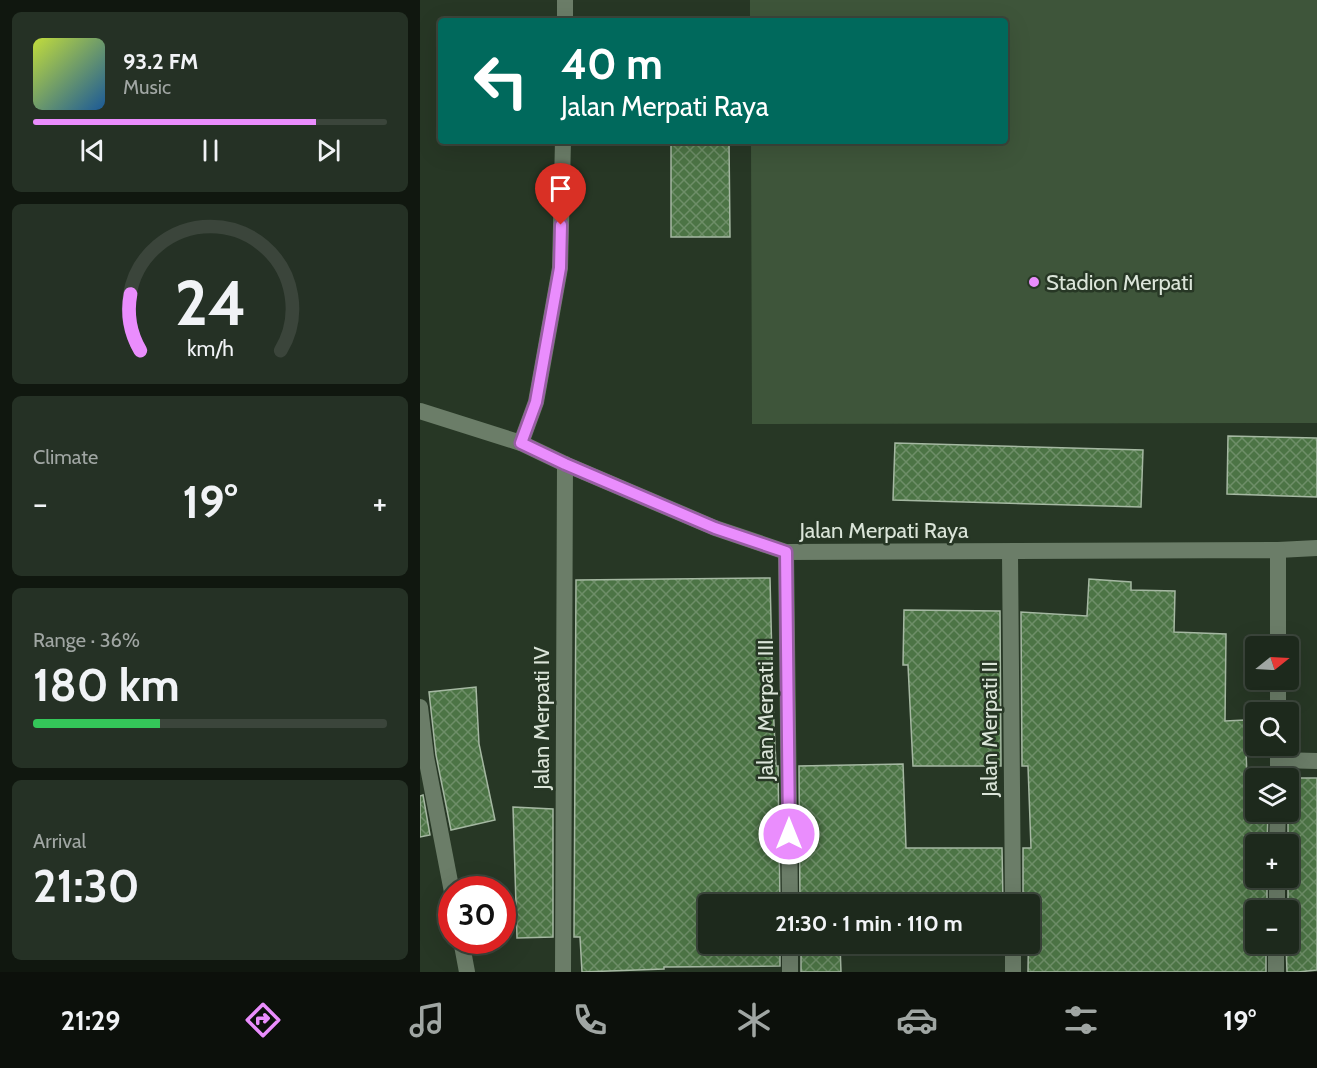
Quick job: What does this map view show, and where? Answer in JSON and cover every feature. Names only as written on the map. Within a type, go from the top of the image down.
[{"type":"street","points":[[565,18],[566,0]]},
{"type":"street","points":[[521,443],[536,402],[560,268],[563,144]]},
{"type":"street","name":"Jalan Merpati Raya","points":[[420,411],[521,443],[715,528],[786,552],[1317,548]]},
{"type":"street","name":"Jalan Merpati IV","points":[[563,972],[565,464]]},
{"type":"street","points":[[1278,550],[1278,636]]},
{"type":"street","name":"Jalan Merpati III","points":[[786,552],[789,894]]},
{"type":"street","name":"Jalan Merpati II","points":[[1010,552],[1012,894]]},
{"type":"street","points":[[420,707],[426,757],[449,876]]},
{"type":"street","points":[[1295,756],[1317,760]]},
{"type":"street","points":[[464,954],[467,972]]},
{"type":"street","points":[[790,954],[790,972]]},
{"type":"street","points":[[1013,954],[1013,972]]},
{"type":"street","points":[[1276,954],[1276,972]]},
{"type":"green space","name":"Stadion Merpati","points":[[750,0],[1317,0],[1317,423],[752,424],[751,144],[1008,144],[1008,18],[750,18]]},
{"type":"building","points":[[671,144],[729,144],[730,237],[671,237]]},
{"type":"building","points":[[1228,436],[1317,438],[1317,497],[1227,494]]},
{"type":"building","points":[[895,443],[1143,450],[1141,507],[893,500]]},
{"type":"building","points":[[770,578],[773,703],[776,766],[778,766],[780,894],[698,894],[698,954],[780,954],[780,966],[664,967],[664,969],[582,972],[580,937],[574,937],[576,580]]},
{"type":"building","points":[[1089,579],[1131,582],[1131,590],[1175,591],[1174,632],[1226,634],[1225,721],[1245,720],[1245,822],[1268,822],[1267,834],[1245,834],[1245,888],[1267,888],[1267,900],[1245,900],[1245,954],[1266,954],[1266,972],[1028,972],[1028,954],[1040,954],[1040,894],[1023,894],[1023,848],[1031,848],[1028,766],[1022,766],[1021,612],[1087,616]]},
{"type":"building","points":[[904,610],[1000,611],[1001,766],[913,766],[908,665],[903,665]]},
{"type":"building","points":[[476,687],[479,744],[495,820],[451,830],[436,755],[429,692]]},
{"type":"building","points":[[903,764],[906,848],[1002,848],[1003,894],[800,894],[799,766]]},
{"type":"building","points":[[1299,778],[1317,778],[1317,970],[1287,972],[1286,954],[1299,954],[1299,900],[1288,900],[1288,888],[1299,888],[1299,834],[1288,834],[1288,822],[1299,822]]},
{"type":"building","points":[[423,795],[430,835],[420,837],[420,796]]},
{"type":"building","points":[[513,807],[553,809],[553,937],[517,938]]},
{"type":"building","points":[[801,954],[840,954],[841,972],[801,972]]},
{"type":"place","name":"Stadion Merpati","points":[[1034,282]]},
{"type":"route","points":[[561,225],[560,268],[536,402],[521,443],[715,528],[786,552],[789,834]]}]
